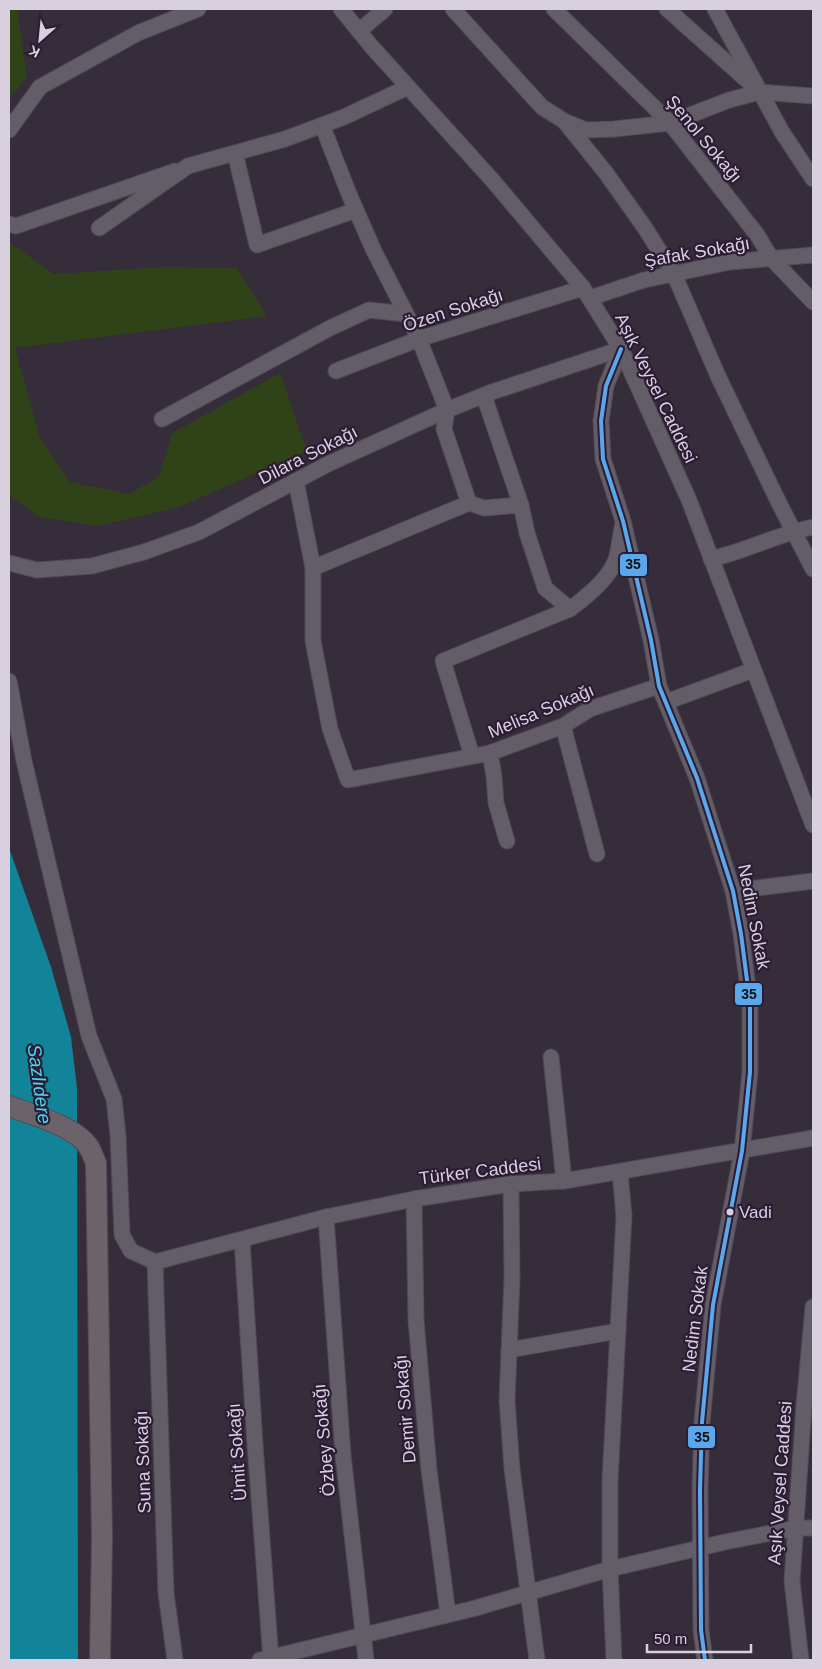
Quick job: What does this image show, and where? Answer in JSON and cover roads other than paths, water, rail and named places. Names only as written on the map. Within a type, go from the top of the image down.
[{"type":"main road","points":[[12,1108],[40,1117],[76,1134],[90,1148],[96,1163],[102,1538],[100,1660]]},
{"type":"street","points":[[9,130],[40,87],[176,13],[198,9]]},
{"type":"street","name":"Aşık Veysel Caddesi","points":[[341,9],[494,182],[586,293],[621,350],[689,500],[813,825]]},
{"type":"street","points":[[359,31],[385,9]]},
{"type":"street","points":[[453,9],[542,107],[564,121],[586,130],[670,123],[729,100],[760,92],[813,96]]},
{"type":"street","name":"Şenol Sokağı","points":[[554,9],[670,123],[758,236],[771,258],[813,302]]},
{"type":"street","points":[[668,9],[760,92]]},
{"type":"street","points":[[715,9],[782,132],[813,179]]},
{"type":"street","points":[[9,224],[16,226],[188,166],[285,139],[344,117],[408,87]]},
{"type":"street","points":[[564,121],[606,173],[645,228],[674,274],[718,376],[813,569]]},
{"type":"street","points":[[322,125],[356,210],[374,251],[419,339],[447,410],[444,429],[468,503]]},
{"type":"street","points":[[235,153],[257,245],[356,210]]},
{"type":"street","points":[[99,228],[188,166]]},
{"type":"street","name":"Şafak Sokağı","points":[[586,293],[730,262],[813,255]]},
{"type":"street","name":"Özen Sokağı","points":[[336,371],[419,339],[586,293]]},
{"type":"street","points":[[162,419],[330,328],[369,310],[406,314]]},
{"type":"street","name":"Dilara Sokağı","points":[[9,563],[37,570],[83,567],[144,552],[199,532],[328,464],[447,410],[621,350]]},
{"type":"street","name":"Nedim Sokak","points":[[621,350],[606,386],[601,421],[603,459],[623,521],[651,640],[659,686],[697,778],[733,891],[750,1003],[750,1072],[742,1151],[713,1305],[702,1422],[700,1490],[702,1547],[701,1630],[705,1660]]},
{"type":"street","points":[[484,396],[521,505],[527,533],[545,588],[570,609]]},
{"type":"street","points":[[296,481],[313,568],[468,503],[484,508],[521,505]]},
{"type":"street","points":[[472,756],[443,661],[570,609],[600,584],[615,561],[623,521]]},
{"type":"street","points":[[711,559],[737,553],[794,531],[813,527]]},
{"type":"street","name":"Melisa Sokağı","points":[[313,568],[313,641],[330,729],[348,780],[490,753],[563,726],[590,709],[659,686]]},
{"type":"street","points":[[666,702],[753,670]]},
{"type":"street","points":[[9,681],[24,761],[89,1036],[114,1099],[118,1135],[122,1235],[131,1252],[155,1262]]},
{"type":"street","points":[[563,726],[597,854]]},
{"type":"street","points":[[490,753],[496,803],[507,841]]},
{"type":"street","points":[[733,891],[813,881]]},
{"type":"street","points":[[551,1057],[564,1181]]},
{"type":"street","name":"Türker Caddesi","points":[[155,1262],[326,1217],[414,1198],[511,1184],[564,1181],[813,1138]]},
{"type":"street","points":[[614,1660],[610,1569],[610,1481],[624,1216],[620,1172]]},
{"type":"street","points":[[511,1184],[512,1279],[507,1400],[512,1469],[537,1660]]},
{"type":"street","name":"Demir Sokağı","points":[[414,1198],[416,1320],[429,1470],[448,1614]]},
{"type":"street","name":"Özbey Sokağı","points":[[326,1217],[343,1456],[366,1660]]},
{"type":"street","name":"Ümit Sokağı","points":[[242,1240],[267,1659]]},
{"type":"street","name":"Suna Sokağı","points":[[155,1262],[166,1593],[175,1660]]},
{"type":"street","name":"Aşık Veysel Caddesi","points":[[801,1660],[792,1581],[813,1307]]},
{"type":"street","points":[[509,1350],[618,1331]]},
{"type":"street","points":[[267,1659],[448,1614],[610,1569],[702,1547],[796,1528],[813,1528]]},
{"type":"water","name":"Sazlıdere","points":[[9,848],[51,967],[71,1037],[77,1088],[78,1660],[9,1660]]},
{"type":"place","name":"Vadi","points":[[730,1212]]}]
